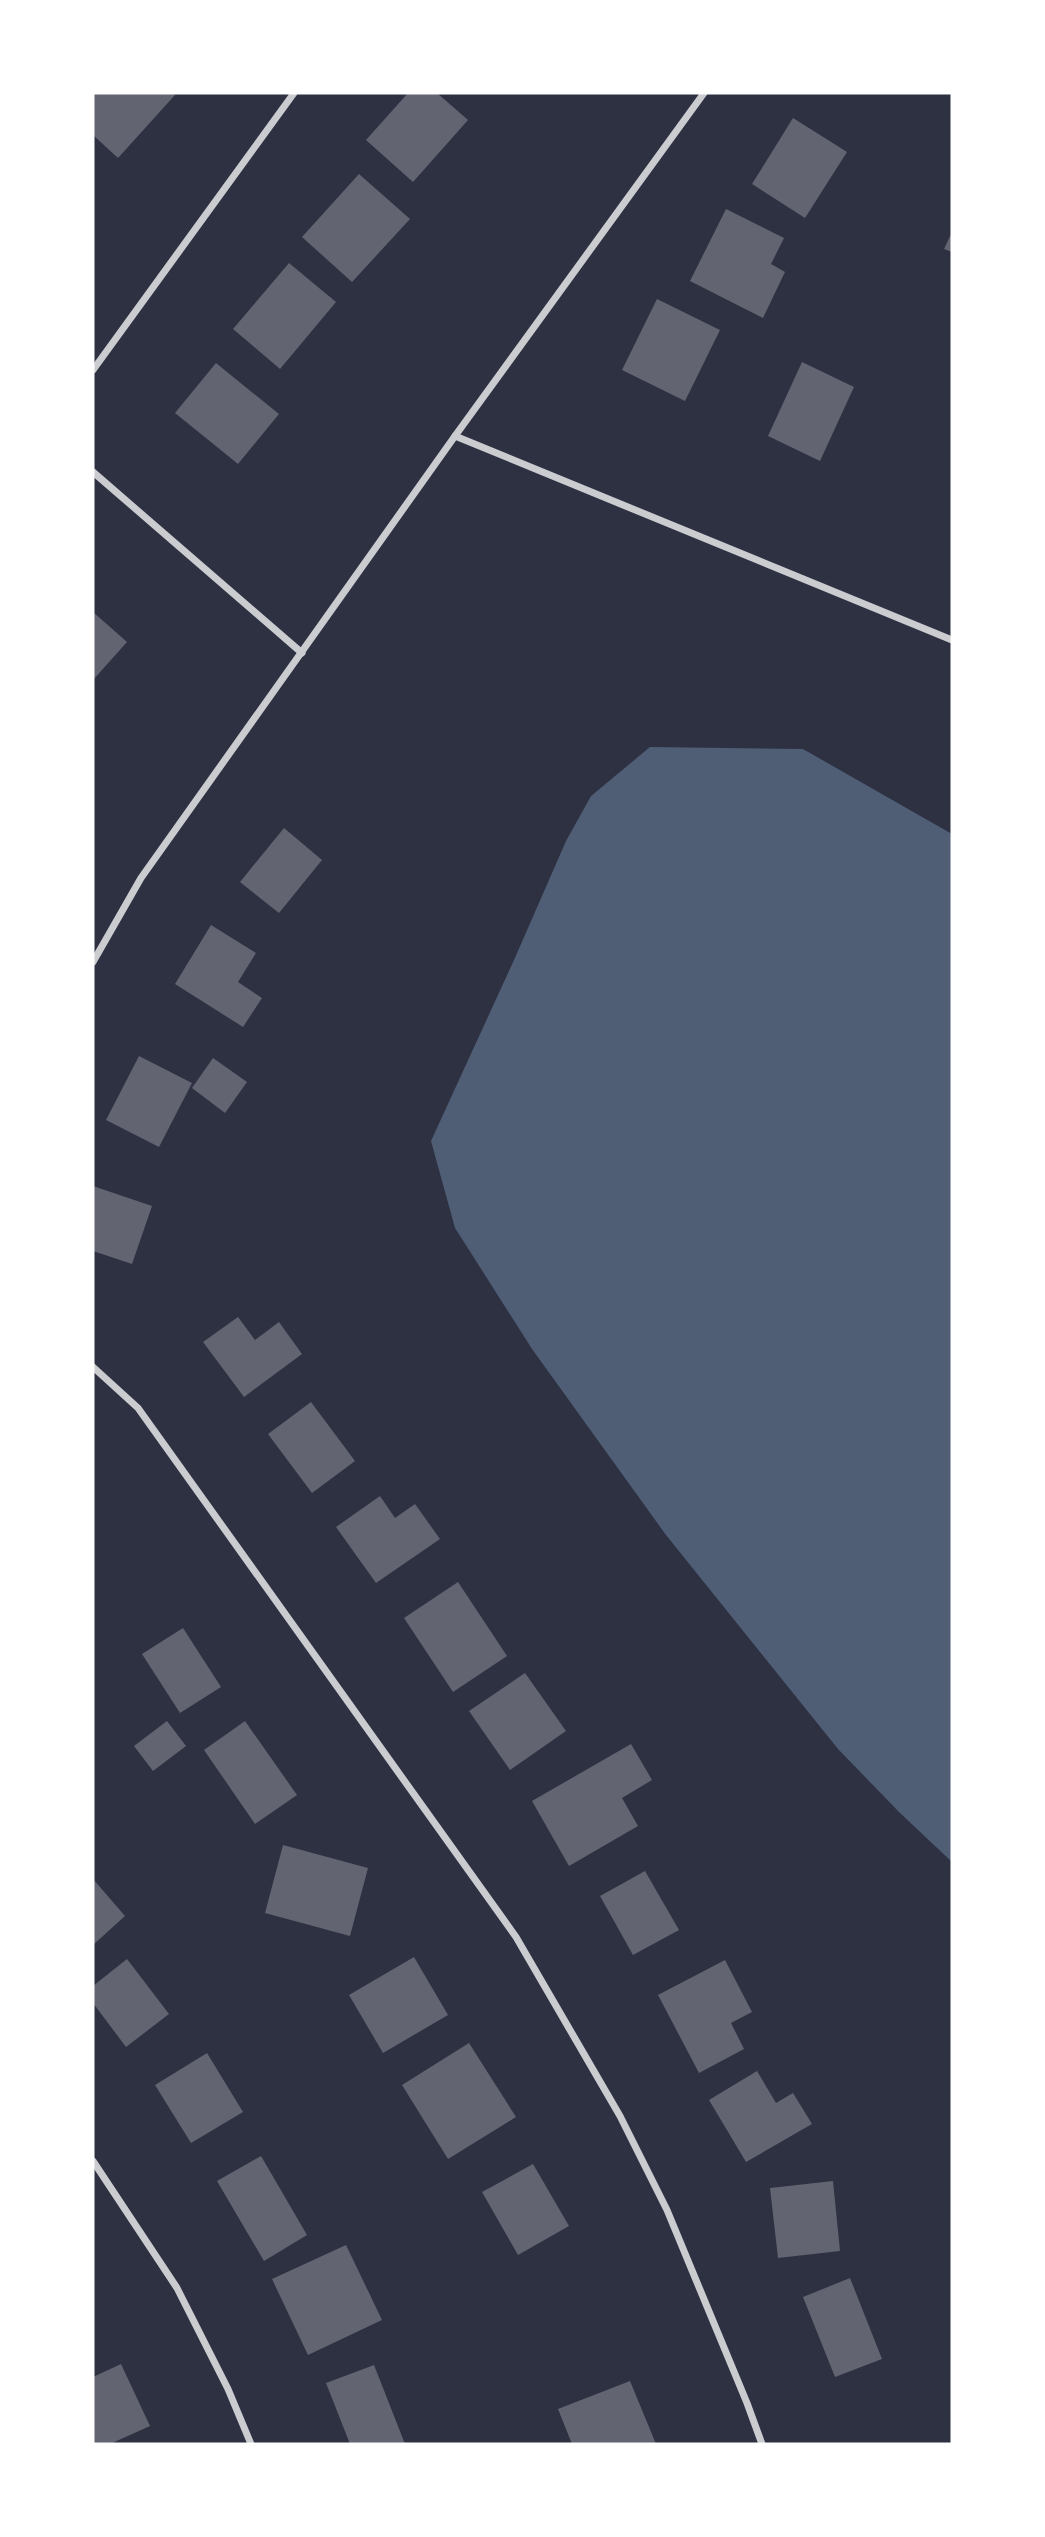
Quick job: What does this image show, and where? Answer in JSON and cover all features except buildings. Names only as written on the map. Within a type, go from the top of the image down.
[{"type":"street","points":[[93,370],[294,93]]},
{"type":"street","points":[[93,962],[141,878],[455,436],[704,93]]},
{"type":"street","points":[[455,436],[952,640]]},
{"type":"street","points":[[93,472],[302,653]]},
{"type":"street","points":[[93,1367],[138,1408],[516,1937],[620,2116],[667,2210],[762,2444]]},
{"type":"street","points":[[93,2161],[177,2288],[228,2389],[251,2444]]},
{"type":"water","points":[[650,747],[803,749],[952,834],[952,1862],[838,1749],[666,1535],[532,1349],[455,1228],[431,1141],[566,841],[591,796]]}]
